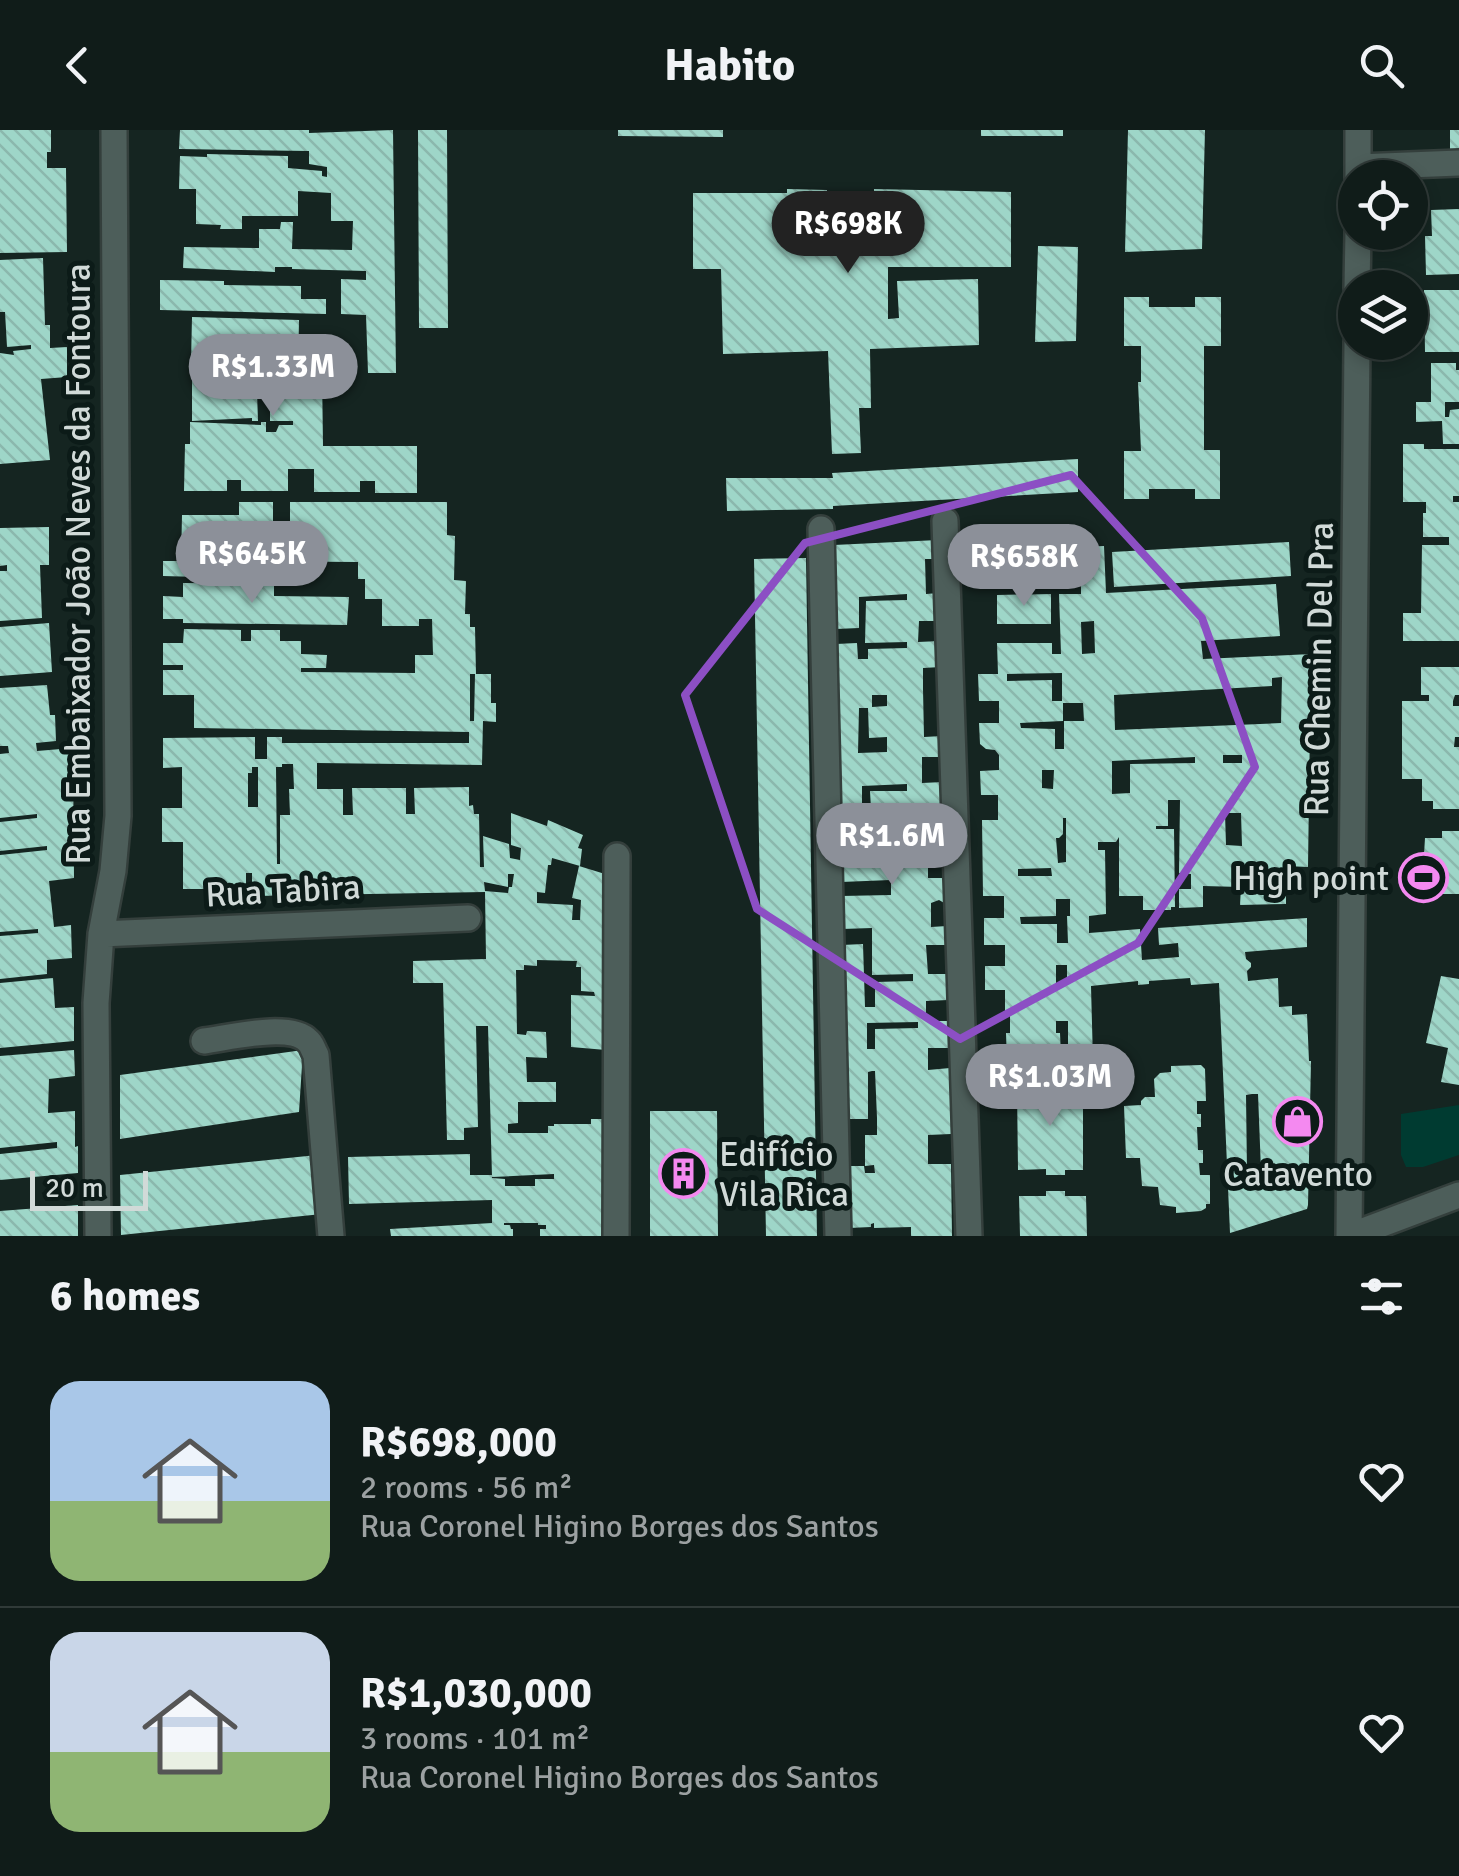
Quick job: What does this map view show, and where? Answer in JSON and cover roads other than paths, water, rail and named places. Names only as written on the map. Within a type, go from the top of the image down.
[{"type":"street","name":"Rua Embaixador João Neves da Fontoura","points":[[98,1236],[96,1003],[101,934],[114,871],[118,816],[114,130]]},
{"type":"street","points":[[1358,130],[1358,160]]},
{"type":"street","points":[[1428,166],[1459,163]]},
{"type":"street","name":"Rua Chemin Del Pra","points":[[1349,1236],[1357,360]]},
{"type":"street","points":[[946,521],[969,1236]]},
{"type":"street","points":[[821,529],[838,1236]]},
{"type":"street","points":[[616,1236],[617,856]]},
{"type":"street","name":"Rua Tabira","points":[[101,934],[468,918]]},
{"type":"street","points":[[204,1041],[267,1032],[297,1034],[308,1041],[316,1055],[331,1236]]},
{"type":"street","points":[[1349,1236],[1459,1195]]},
{"type":"place","name":"High point","points":[[1424,878]]},
{"type":"place","name":"Catavento","points":[[1298,1122]]},
{"type":"place","name":"Edifício Vila Rica","points":[[684,1174]]}]
